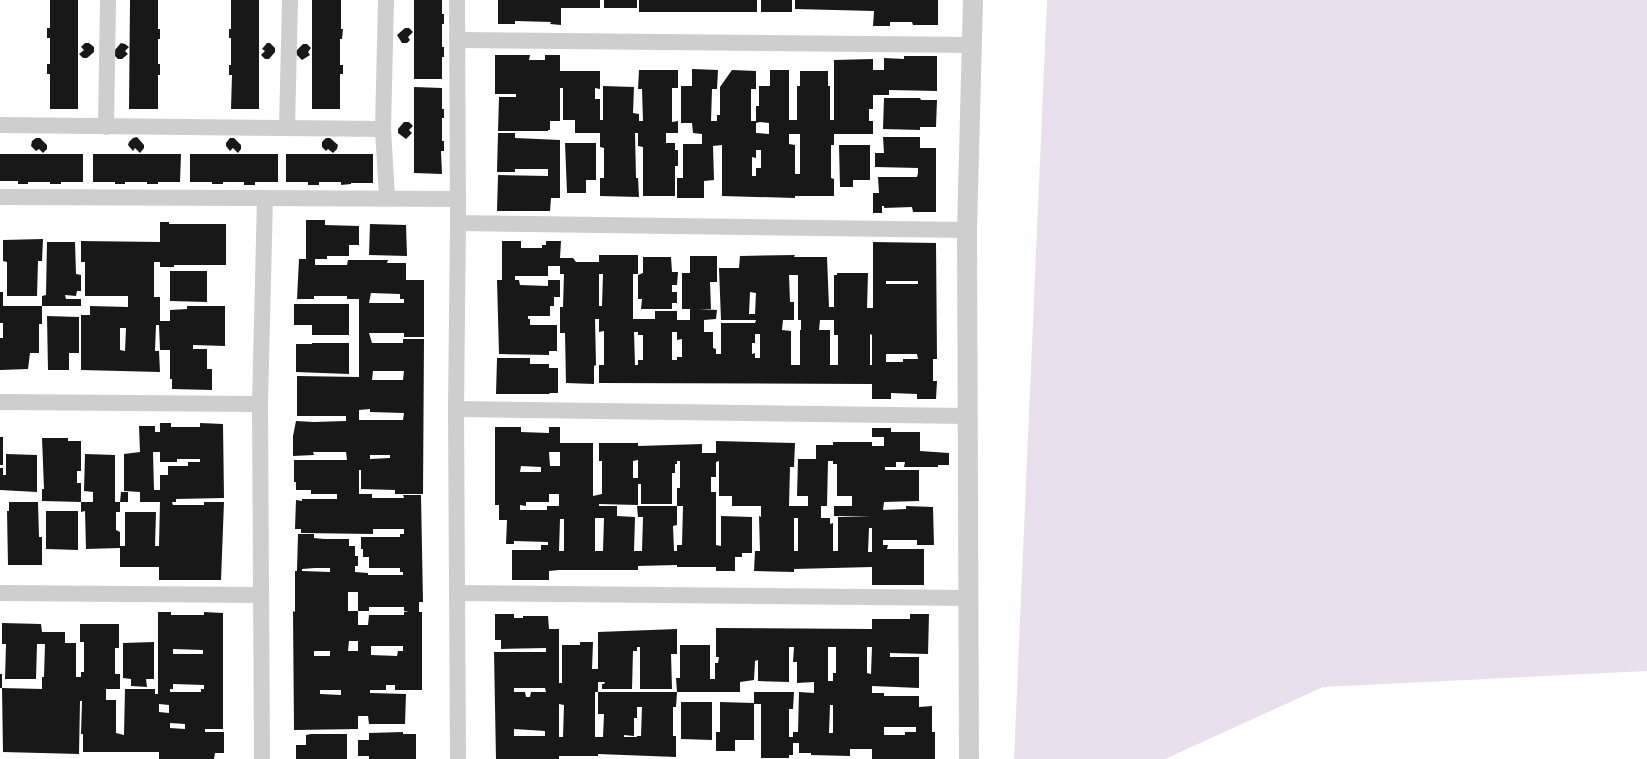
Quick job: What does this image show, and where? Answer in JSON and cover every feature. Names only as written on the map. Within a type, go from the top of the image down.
[{"type":"street","points":[[106,127],[108,0]]},
{"type":"street","points":[[287,128],[290,0]]},
{"type":"street","points":[[386,0],[383,129],[387,198]]},
{"type":"street","points":[[457,0],[458,223],[456,409],[458,759]]},
{"type":"street","points":[[969,759],[967,230],[973,0]]},
{"type":"street","points":[[457,40],[973,45]]},
{"type":"street","points":[[0,125],[383,129]]},
{"type":"street","points":[[0,197],[458,199]]},
{"type":"street","points":[[262,759],[260,404],[265,198]]},
{"type":"street","points":[[458,223],[967,230]]},
{"type":"street","points":[[0,402],[260,404]]},
{"type":"street","points":[[456,409],[967,416]]},
{"type":"street","points":[[458,593],[969,598]]},
{"type":"street","points":[[0,594],[260,595]]},
{"type":"shaded area","points":[[1047,0],[1647,0],[1647,671],[1323,687],[1165,759],[1014,759]]},
{"type":"building","points":[[50,0],[78,0],[78,109],[50,109],[50,74],[47,74],[47,64],[50,64],[50,38],[47,38],[47,28],[50,28]]},
{"type":"building","points":[[130,0],[158,0],[160,39],[158,39],[158,64],[160,64],[160,75],[158,75],[158,109],[129,109]]},
{"type":"building","points":[[231,0],[259,0],[259,109],[231,109],[232,75],[229,75],[231,38],[229,38],[229,29],[231,29]]},
{"type":"building","points":[[312,0],[341,0],[341,29],[343,29],[342,39],[340,39],[340,65],[343,65],[343,74],[340,74],[340,109],[312,109]]},
{"type":"building","points":[[414,0],[442,0],[444,24],[442,24],[442,47],[444,47],[444,57],[442,57],[442,79],[414,79]]},
{"type":"building","points":[[498,0],[600,0],[600,8],[561,8],[561,25],[550,24],[551,22],[515,21],[515,24],[498,24]]},
{"type":"building","points":[[604,0],[637,0],[637,8],[604,8]]},
{"type":"building","points":[[639,0],[757,0],[757,12],[639,12]]},
{"type":"building","points":[[761,0],[792,0],[792,12],[761,12]]},
{"type":"building","points":[[795,0],[938,0],[938,25],[913,25],[912,22],[890,22],[890,26],[873,26],[874,11],[795,9]]},
{"type":"building","points":[[405,28],[409,28],[413,32],[408,37],[410,40],[407,43],[402,43],[397,35]]},
{"type":"building","points":[[85,43],[89,43],[94,47],[94,52],[87,58],[83,58],[79,54],[84,50],[81,47]]},
{"type":"building","points":[[121,43],[129,47],[125,51],[128,54],[122,59],[118,59],[114,55],[114,51]]},
{"type":"building","points":[[267,43],[270,43],[275,48],[275,52],[269,59],[265,59],[261,55],[265,51],[262,49]]},
{"type":"building","points":[[303,44],[307,44],[311,48],[308,52],[310,55],[302,60],[296,51]]},
{"type":"building","points":[[495,55],[530,55],[529,60],[545,60],[545,55],[560,55],[560,71],[600,71],[600,89],[595,88],[595,99],[600,99],[600,120],[603,120],[603,86],[634,87],[633,113],[639,114],[639,121],[643,121],[642,89],[638,89],[639,70],[678,70],[678,88],[672,88],[672,122],[678,121],[678,133],[666,133],[666,143],[675,143],[675,150],[678,150],[678,166],[675,166],[675,196],[643,196],[643,147],[638,146],[638,133],[635,133],[636,178],[638,178],[639,197],[600,196],[600,178],[604,178],[604,148],[600,147],[600,133],[575,133],[575,120],[563,120],[563,88],[560,88],[560,121],[550,121],[550,130],[498,131],[499,97],[516,97],[516,94],[495,94]]},
{"type":"building","points":[[904,56],[937,56],[937,91],[889,90],[889,95],[873,95],[873,109],[869,109],[869,121],[873,121],[873,134],[834,134],[834,145],[831,145],[831,178],[834,179],[834,196],[795,196],[795,198],[722,196],[722,145],[713,146],[714,180],[704,181],[704,198],[677,198],[677,178],[683,178],[683,144],[702,144],[702,134],[693,133],[692,123],[681,123],[681,86],[692,86],[692,69],[718,70],[717,89],[712,89],[711,121],[717,121],[717,115],[720,115],[720,87],[732,70],[756,71],[756,89],[751,89],[751,121],[756,121],[756,106],[759,106],[759,86],[770,86],[770,70],[789,70],[789,120],[797,120],[797,86],[800,86],[800,71],[828,71],[830,120],[834,120],[834,60],[873,59],[873,70],[884,70],[884,58],[904,59]],"holes":[[[756,123],[769,123],[769,134],[756,133]],[[789,134],[800,134],[800,174],[795,174],[795,145],[789,144]],[[756,150],[761,150],[761,168],[756,168],[756,176],[752,176],[752,157],[756,158]]]},
{"type":"building","points":[[414,87],[442,88],[444,118],[442,118],[442,141],[444,141],[444,151],[441,151],[442,174],[414,173]]},
{"type":"building","points":[[884,98],[937,100],[936,127],[920,127],[920,130],[883,129]]},
{"type":"building","points":[[404,122],[409,122],[413,126],[409,130],[412,133],[406,139],[398,133],[398,129]]},
{"type":"building","points":[[498,133],[515,133],[515,138],[560,140],[560,198],[551,198],[550,211],[497,211],[498,175],[548,176],[548,169],[515,169],[515,172],[497,172]]},
{"type":"building","points":[[137,137],[144,145],[140,153],[135,148],[133,151],[128,145],[133,138]]},
{"type":"building","points":[[883,137],[920,137],[920,148],[936,148],[936,212],[913,212],[912,207],[884,208],[882,206],[882,213],[873,213],[873,193],[879,193],[878,177],[917,177],[918,173],[918,168],[875,167],[875,153],[884,153]]},
{"type":"building","points":[[40,138],[47,145],[47,149],[43,153],[39,149],[36,151],[31,146],[32,141]]},
{"type":"building","points":[[230,138],[234,138],[241,145],[238,153],[233,148],[230,151],[226,146]]},
{"type":"building","points":[[326,138],[330,138],[338,145],[333,153],[328,149],[326,151],[322,147],[322,142]]},
{"type":"building","points":[[565,143],[596,143],[596,180],[586,180],[586,193],[567,193]]},
{"type":"building","points":[[839,145],[870,145],[870,180],[853,180],[853,187],[840,187]]},
{"type":"building","points":[[0,154],[83,154],[83,182],[50,184],[50,182],[28,182],[28,184],[18,184],[18,181],[0,181]]},
{"type":"building","points":[[93,154],[181,154],[180,182],[147,184],[147,182],[125,182],[125,184],[115,184],[115,182],[93,182]]},
{"type":"building","points":[[190,154],[278,154],[278,182],[255,182],[255,185],[244,185],[244,182],[212,184],[212,182],[190,182]]},
{"type":"building","points":[[286,154],[373,154],[373,183],[341,185],[341,182],[319,182],[319,185],[308,185],[308,182],[286,182]]},
{"type":"building","points":[[306,220],[325,220],[325,225],[359,226],[359,245],[349,245],[349,256],[327,256],[327,259],[315,259],[315,265],[347,265],[348,260],[388,260],[387,263],[406,263],[406,280],[424,280],[424,337],[404,337],[404,333],[369,333],[372,343],[403,343],[403,339],[424,339],[423,494],[395,494],[395,490],[361,489],[361,470],[359,470],[359,494],[372,494],[372,498],[404,498],[403,495],[421,495],[423,602],[419,602],[419,612],[422,612],[422,690],[395,690],[395,685],[386,685],[386,690],[370,690],[370,693],[406,694],[405,724],[369,724],[368,716],[358,716],[358,729],[294,730],[293,611],[295,612],[295,571],[297,571],[298,534],[314,534],[314,538],[324,539],[349,539],[349,546],[355,546],[355,556],[358,556],[358,566],[355,566],[355,572],[368,573],[368,575],[403,575],[403,572],[400,572],[400,568],[369,568],[369,557],[363,557],[361,537],[400,537],[400,534],[404,534],[404,529],[373,529],[373,534],[301,533],[301,529],[295,529],[296,500],[337,499],[337,494],[311,494],[311,490],[296,490],[294,460],[347,460],[346,452],[313,452],[314,455],[293,456],[293,436],[296,421],[346,421],[346,416],[297,416],[297,376],[359,377],[359,299],[347,299],[347,296],[314,296],[314,299],[297,299],[299,259],[306,259]],"holes":[[[371,293],[400,294],[400,299],[404,299],[404,303],[369,303]],[[373,371],[404,371],[403,380],[372,380]],[[370,409],[370,412],[404,413],[403,420],[359,420],[359,410]],[[370,455],[390,455],[390,458],[370,459]],[[330,568],[330,572],[302,571],[302,569]],[[348,592],[358,592],[358,611],[348,611]],[[369,607],[404,607],[404,611],[409,612],[404,612],[404,615],[369,615],[368,625],[358,625],[358,611],[369,611]],[[349,641],[358,641],[358,651],[348,651]],[[371,646],[403,646],[403,651],[398,651],[397,656],[371,655]],[[314,651],[330,651],[330,656],[314,656]],[[320,690],[341,690],[341,695],[320,694]]]},
{"type":"building","points":[[160,222],[169,222],[169,224],[226,224],[226,265],[174,265],[174,267],[160,267],[160,262],[154,262],[154,297],[160,297],[160,321],[170,321],[170,310],[187,309],[187,306],[225,306],[225,346],[193,345],[193,349],[207,349],[207,369],[212,369],[212,390],[172,389],[170,350],[160,350],[159,325],[156,325],[155,351],[159,351],[160,372],[81,370],[81,315],[90,315],[90,306],[128,307],[128,296],[85,296],[85,262],[81,262],[81,241],[160,242]],"holes":[[[120,328],[126,328],[125,351],[120,350]]]},
{"type":"building","points":[[370,224],[406,225],[407,256],[369,255]]},
{"type":"building","points":[[43,239],[42,261],[38,261],[37,296],[7,296],[7,262],[3,261],[3,240]]},
{"type":"building","points":[[502,241],[521,241],[521,248],[542,248],[542,245],[546,245],[546,241],[561,241],[560,258],[573,258],[576,262],[599,262],[599,255],[638,255],[638,274],[633,274],[633,319],[655,319],[655,311],[677,311],[677,320],[690,320],[690,309],[682,309],[682,273],[690,273],[690,256],[717,256],[717,282],[710,282],[711,309],[699,309],[717,310],[716,319],[704,320],[704,332],[713,332],[713,348],[716,349],[716,354],[721,354],[721,323],[755,323],[756,320],[721,320],[719,268],[739,268],[740,256],[795,255],[794,257],[827,257],[829,307],[834,307],[834,275],[837,275],[837,273],[868,273],[867,308],[873,308],[873,242],[936,243],[937,359],[933,359],[933,381],[937,381],[936,399],[917,399],[917,394],[891,393],[891,399],[872,399],[872,384],[599,383],[599,365],[604,365],[604,331],[599,332],[599,319],[595,319],[596,365],[594,366],[594,384],[566,383],[565,333],[560,333],[560,307],[563,307],[564,274],[560,274],[560,266],[548,266],[548,276],[515,276],[515,280],[519,280],[520,285],[548,286],[548,280],[560,280],[560,297],[554,297],[554,306],[550,306],[550,316],[528,316],[530,325],[557,325],[557,351],[549,351],[549,355],[499,354],[497,280],[502,280]],"holes":[[[599,274],[603,274],[602,306],[599,306]],[[789,275],[798,275],[798,320],[801,320],[800,365],[791,365],[791,331],[782,330],[783,320],[794,320],[794,302],[790,302]],[[886,281],[918,281],[918,284],[886,284]],[[750,292],[756,293],[755,314],[749,314]],[[820,320],[834,320],[834,335],[838,335],[838,365],[830,365],[830,330],[819,330]],[[634,332],[638,332],[638,335],[643,335],[643,360],[638,360],[638,365],[635,365]],[[672,332],[677,332],[677,340],[682,339],[682,357],[677,357],[677,360],[672,360]],[[755,334],[760,334],[760,358],[755,358],[755,353],[752,354],[752,343],[755,343]],[[870,334],[872,335],[872,365],[870,365]],[[886,354],[917,354],[918,359],[903,359],[903,362],[886,362]]]},
{"type":"building","points":[[47,242],[75,242],[76,274],[81,275],[81,291],[77,291],[76,296],[65,295],[66,299],[81,299],[81,306],[42,306],[42,296],[46,295]]},
{"type":"building","points":[[643,257],[671,257],[672,272],[678,272],[677,285],[672,285],[672,292],[677,292],[677,303],[672,303],[672,309],[641,309],[642,299],[638,299],[638,275],[643,273]]},
{"type":"building","points":[[170,271],[207,271],[207,302],[170,301]]},
{"type":"building","points":[[0,292],[3,292],[3,306],[42,306],[42,324],[39,324],[39,353],[30,353],[28,369],[0,370],[0,338],[3,338],[3,323],[0,323]]},
{"type":"building","points":[[294,304],[349,304],[349,335],[312,335],[312,325],[294,325]]},
{"type":"building","points":[[47,316],[79,317],[79,353],[69,353],[69,370],[48,370]]},
{"type":"building","points":[[349,343],[349,374],[296,372],[296,344]]},
{"type":"building","points":[[497,358],[530,358],[530,364],[549,364],[549,368],[558,368],[558,393],[496,394]]},
{"type":"building","points":[[160,423],[171,423],[171,427],[200,427],[200,423],[223,424],[224,498],[176,499],[176,502],[172,502],[173,505],[204,505],[204,502],[224,502],[221,580],[159,580],[159,567],[120,567],[120,548],[86,549],[85,511],[81,512],[81,502],[93,502],[93,492],[84,491],[85,454],[115,455],[115,502],[120,502],[120,512],[116,512],[116,530],[120,532],[120,546],[125,546],[125,512],[156,512],[155,546],[159,546],[160,502],[140,502],[140,492],[124,491],[124,454],[140,452],[139,426],[155,426],[155,432],[160,432]],"holes":[[[153,452],[160,452],[160,462],[177,462],[177,459],[200,459],[200,462],[188,462],[188,466],[168,466],[168,475],[160,475],[160,490],[154,490]]]},
{"type":"building","points":[[495,427],[521,427],[521,432],[549,433],[549,427],[560,427],[560,443],[593,443],[593,496],[602,494],[602,461],[599,461],[599,443],[638,443],[638,446],[702,444],[702,453],[716,453],[716,441],[795,443],[794,467],[790,467],[789,506],[808,506],[808,496],[797,496],[798,459],[816,459],[816,445],[833,445],[833,442],[872,442],[872,446],[884,446],[884,437],[872,437],[872,428],[891,428],[891,432],[920,432],[920,451],[949,453],[949,465],[938,465],[938,467],[904,467],[905,462],[896,462],[896,467],[885,467],[885,470],[919,470],[919,501],[884,502],[883,510],[906,509],[906,506],[933,507],[934,545],[917,545],[917,540],[883,540],[883,545],[888,545],[887,549],[924,549],[924,585],[872,585],[872,567],[794,569],[794,572],[754,571],[755,551],[760,551],[759,516],[761,517],[761,506],[732,506],[732,496],[719,496],[719,461],[716,462],[716,477],[711,477],[711,492],[716,492],[716,545],[721,546],[721,516],[752,517],[752,553],[742,553],[742,557],[735,557],[735,571],[716,571],[716,567],[638,566],[638,570],[549,571],[549,580],[512,580],[512,550],[541,550],[541,545],[548,545],[548,542],[514,541],[514,544],[506,544],[507,520],[499,520],[499,505],[495,505]],"holes":[[[549,452],[560,452],[560,466],[550,466]],[[638,460],[638,478],[633,478],[633,461]],[[677,461],[680,461],[680,488],[677,488],[677,506],[637,506],[638,517],[643,517],[642,551],[634,551],[635,517],[617,516],[617,506],[599,506],[599,504],[638,505],[638,484],[641,484],[641,504],[672,504],[672,473],[675,473],[675,464],[677,464]],[[828,461],[833,461],[833,464],[837,464],[837,496],[852,496],[852,506],[834,506],[834,516],[872,516],[838,517],[838,551],[833,551],[833,523],[830,524],[830,518],[821,518],[821,506],[827,506]],[[521,466],[541,467],[541,472],[520,472]],[[549,494],[559,494],[559,506],[547,506],[547,510],[520,510],[520,505],[526,506],[526,502],[549,502]],[[677,506],[683,506],[682,545],[677,545],[677,551],[674,551],[673,526],[677,525]],[[595,518],[604,518],[603,551],[595,551]],[[794,518],[798,518],[798,551],[794,551]],[[560,519],[564,519],[564,551],[559,551]],[[869,528],[872,528],[872,552],[868,552]]]},
{"type":"building","points":[[0,437],[3,437],[3,465],[0,465]]},
{"type":"building","points":[[42,438],[68,438],[68,441],[81,441],[81,471],[77,471],[77,483],[81,483],[81,502],[42,501],[42,489],[44,489]]},
{"type":"building","points":[[6,454],[37,455],[37,492],[0,490],[0,468],[3,468],[3,475],[6,475]]},
{"type":"building","points":[[121,492],[128,492],[128,502],[120,502]]},
{"type":"building","points":[[9,502],[38,502],[39,537],[42,537],[42,565],[8,565],[7,511],[9,511]]},
{"type":"building","points":[[46,511],[78,511],[78,550],[46,549]]},
{"type":"building","points":[[158,612],[171,612],[171,615],[204,615],[204,612],[223,613],[223,729],[205,729],[205,732],[224,732],[224,753],[215,753],[214,759],[159,759],[159,752],[83,752],[83,734],[81,734],[82,701],[80,701],[79,754],[3,752],[2,688],[42,689],[45,644],[37,644],[36,679],[5,679],[6,644],[2,644],[2,623],[41,624],[42,632],[65,632],[65,643],[76,643],[76,677],[81,677],[81,672],[84,672],[84,642],[80,642],[80,624],[119,624],[119,648],[115,648],[115,674],[120,674],[120,689],[106,689],[106,700],[116,700],[116,733],[124,735],[125,689],[155,689],[155,694],[158,694]],"holes":[[[173,649],[203,650],[203,654],[173,654]],[[173,684],[204,685],[204,689],[201,689],[201,692],[170,692],[170,689],[173,689]],[[159,704],[169,705],[169,713],[159,712]],[[170,723],[185,724],[185,729],[170,728]]]},
{"type":"building","points":[[495,614],[514,614],[514,618],[548,616],[549,629],[559,629],[559,683],[562,683],[562,645],[580,645],[580,642],[593,642],[592,669],[598,669],[598,632],[677,629],[677,654],[671,654],[672,689],[640,689],[640,647],[637,647],[637,651],[633,651],[632,689],[602,689],[602,684],[605,682],[598,682],[598,692],[677,692],[676,707],[673,707],[673,736],[676,736],[676,757],[598,754],[598,756],[559,756],[559,759],[496,759],[494,652],[546,652],[546,648],[501,649],[501,640],[495,640]],"holes":[[[514,688],[545,688],[546,692],[531,692],[530,697],[526,697],[525,692],[514,692]],[[595,692],[598,692],[598,714],[604,714],[603,737],[595,737]],[[559,704],[564,705],[563,737],[559,737]],[[637,707],[642,707],[641,736],[624,737],[624,735],[634,736],[634,718],[637,718]],[[514,729],[545,731],[545,736],[514,736]]]},
{"type":"building","points":[[910,614],[929,614],[928,654],[890,653],[890,657],[919,657],[919,688],[872,686],[872,693],[884,693],[884,696],[919,696],[919,707],[932,706],[932,732],[935,732],[935,759],[872,759],[872,749],[850,749],[850,756],[811,755],[811,753],[799,753],[799,743],[793,743],[793,755],[789,755],[789,758],[761,758],[761,704],[754,704],[754,692],[794,692],[793,709],[789,709],[789,737],[793,737],[793,732],[798,732],[799,692],[814,693],[814,682],[797,683],[797,662],[793,662],[794,647],[789,647],[789,682],[758,681],[758,660],[755,661],[754,680],[740,682],[740,692],[677,692],[676,678],[680,678],[680,645],[710,645],[710,679],[715,679],[715,663],[718,663],[719,657],[716,657],[716,628],[872,629],[872,619],[910,619]],"holes":[[[828,647],[836,647],[836,673],[833,673],[833,681],[828,681]],[[867,647],[872,647],[871,674],[867,673]],[[830,705],[833,705],[833,733],[829,733]],[[884,727],[916,727],[916,732],[905,732],[905,735],[884,735]]]},
{"type":"building","points":[[154,642],[154,679],[146,679],[147,687],[131,686],[131,679],[123,678],[123,643]]},
{"type":"building","points":[[0,674],[2,674],[2,688],[0,688]]},
{"type":"building","points":[[681,702],[712,702],[712,740],[681,739]]},
{"type":"building","points":[[720,702],[754,703],[754,740],[735,740],[735,751],[716,751],[716,732],[720,732]]},
{"type":"building","points":[[403,732],[403,734],[416,734],[416,759],[369,759],[369,756],[358,756],[358,740],[369,740],[369,733]]},
{"type":"building","points":[[347,734],[347,759],[296,759],[296,745],[306,745],[306,735]]}]
